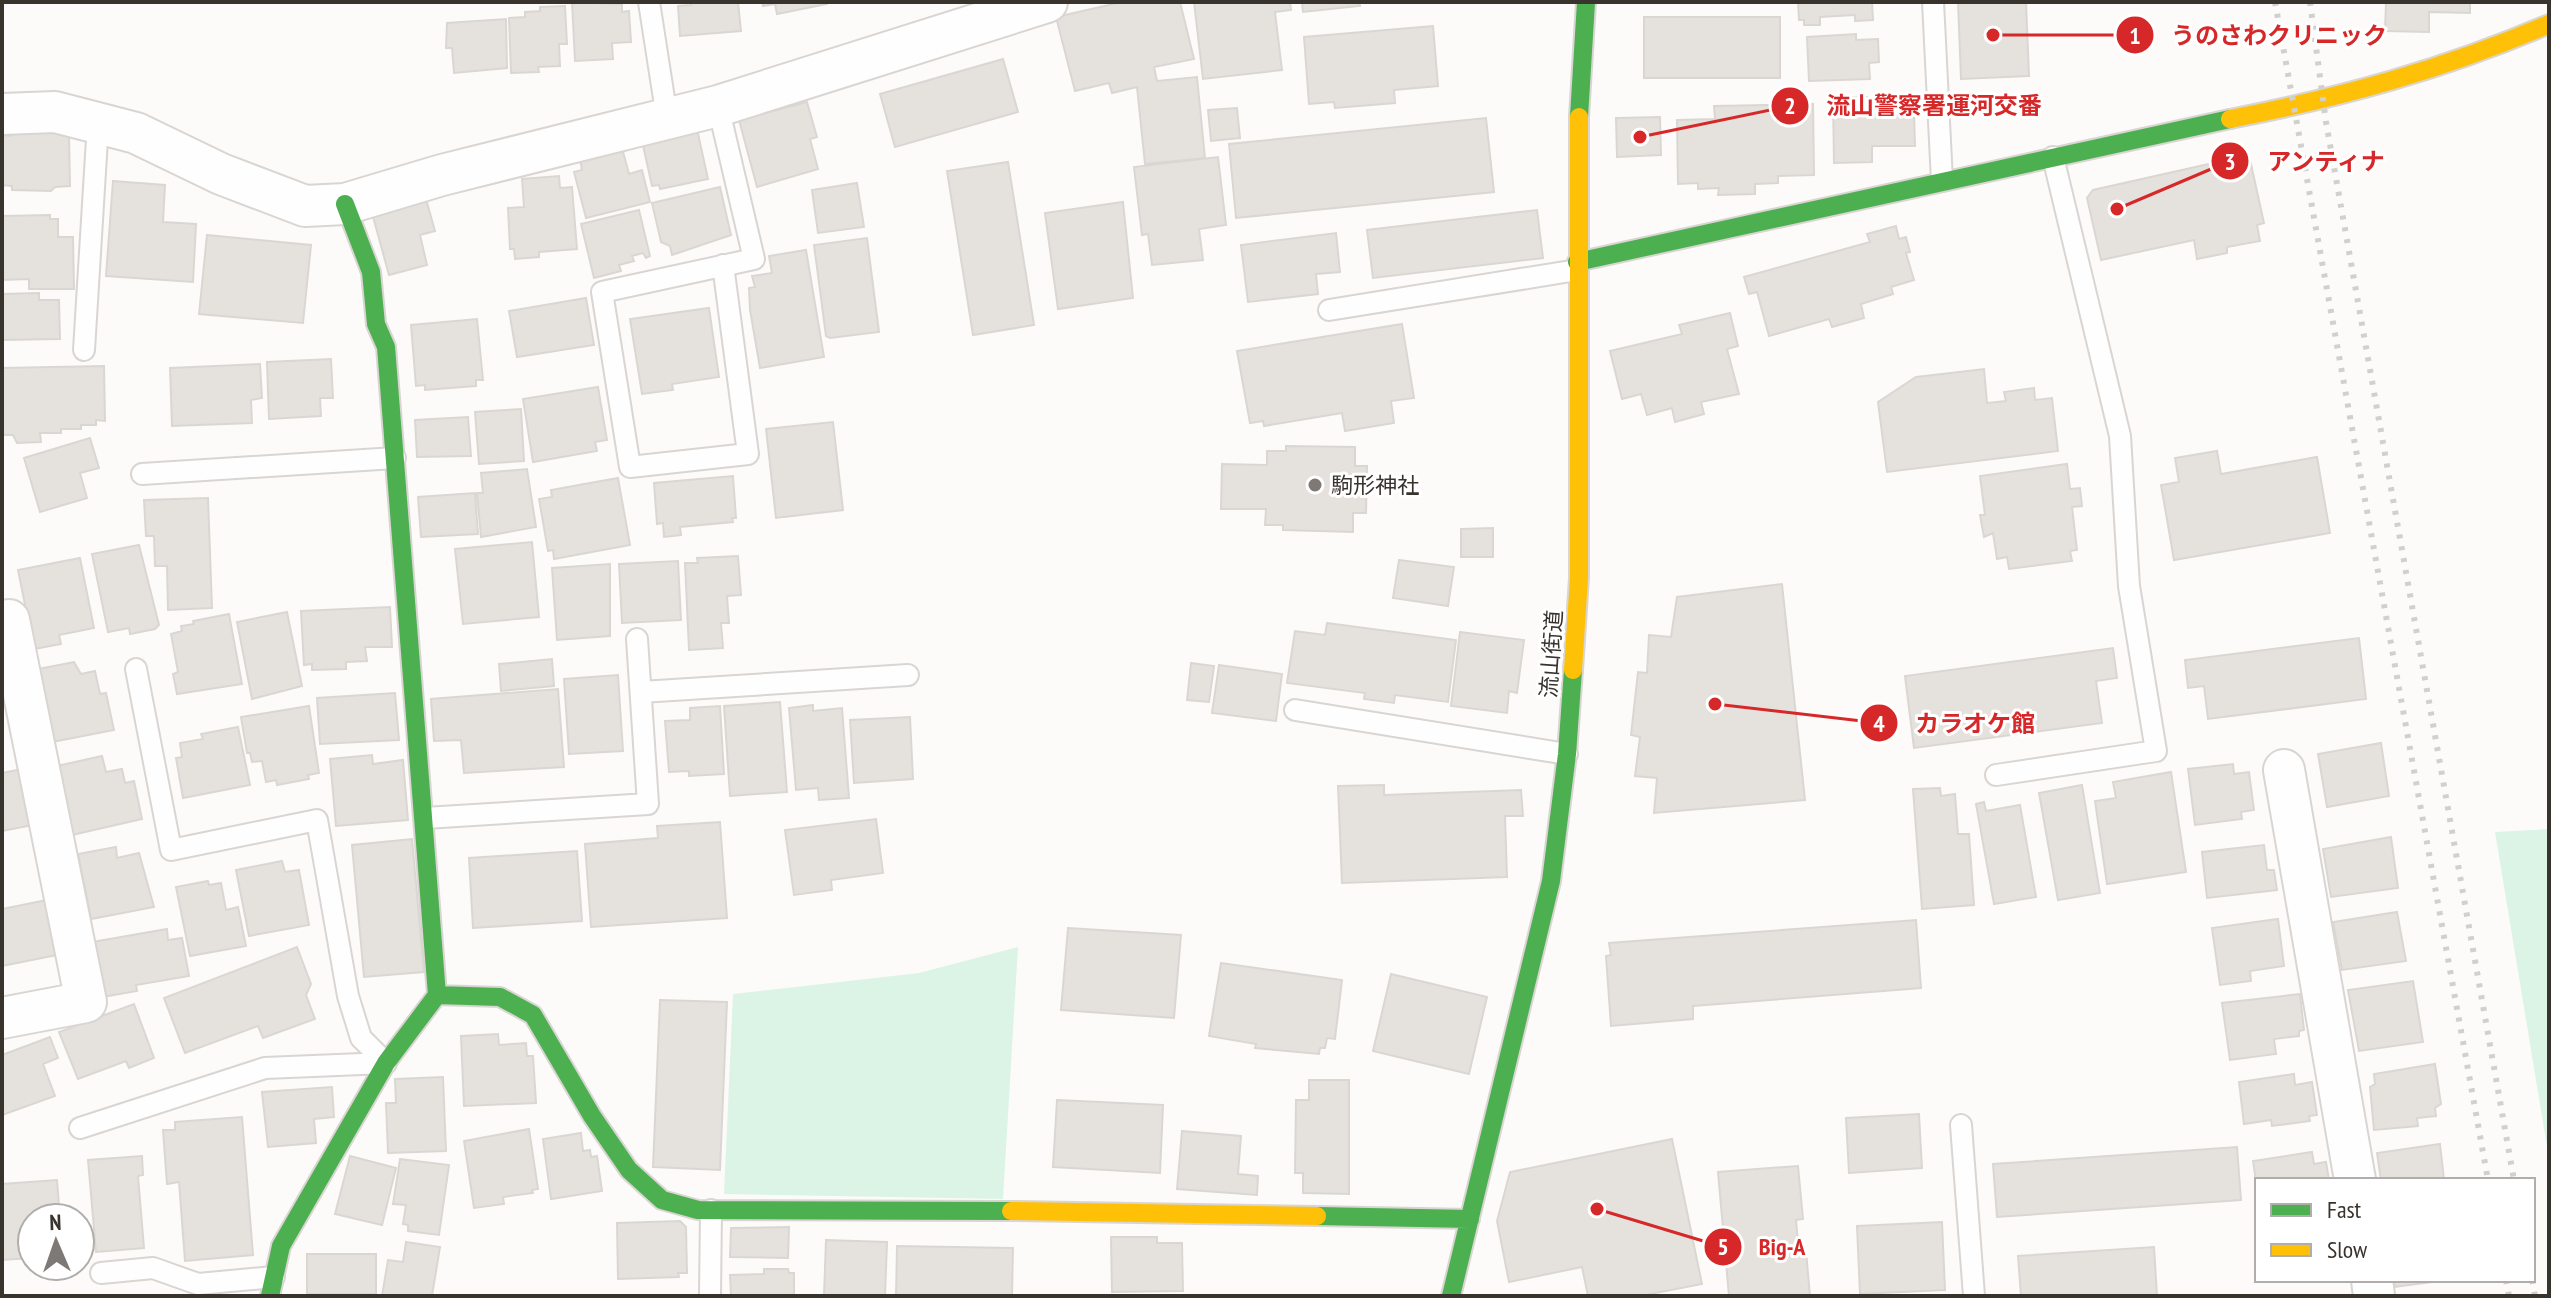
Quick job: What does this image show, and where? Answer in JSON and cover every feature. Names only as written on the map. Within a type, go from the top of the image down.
[{"type":"street","points":[[2,114],[55,112],[98,123],[136,133],[221,174],[305,206],[345,204],[442,175],[718,106],[1047,2]]},
{"type":"street","name":"流山街道","points":[[1451,1296],[1551,881],[1567,754],[1579,578],[1576,161],[1586,2]]},
{"type":"street","points":[[1577,266],[1942,181],[2322,101],[2470,58],[2541,27]]},
{"type":"street","points":[[272,1286],[281,1246],[386,1063],[437,995],[386,347],[376,324],[371,272],[345,204]]},
{"type":"street","points":[[2,621],[9,620],[86,1002],[2,1018]]},
{"type":"street","points":[[2284,770],[2355,1178]]},
{"type":"street","points":[[437,995],[501,995],[518,1000],[533,1015],[611,1146],[660,1200],[711,1210],[1159,1212],[1470,1219]]},
{"type":"lane","points":[[649,2],[667,118]]},
{"type":"lane","points":[[1933,2],[1942,181]]},
{"type":"lane","points":[[2535,2],[2541,27]]},
{"type":"lane","points":[[718,106],[754,259],[723,265],[602,292],[630,467],[748,454],[723,265]]},
{"type":"lane","points":[[84,350],[98,123]]},
{"type":"lane","points":[[1996,775],[2156,751],[2129,586],[2120,436],[2053,157]]},
{"type":"lane","points":[[1329,310],[1577,266]]},
{"type":"lane","points":[[142,474],[395,458]]},
{"type":"lane","points":[[425,818],[648,804],[637,639]]},
{"type":"lane","points":[[136,669],[171,850],[317,820],[348,996],[361,1038],[386,1063]]},
{"type":"lane","points":[[641,692],[908,675]]},
{"type":"lane","points":[[1295,710],[1567,754]]},
{"type":"lane","points":[[80,1128],[265,1068],[386,1063]]},
{"type":"lane","points":[[1961,1125],[1974,1296]]},
{"type":"lane","points":[[710,1296],[711,1210]]},
{"type":"lane","points":[[101,1273],[153,1268],[198,1284],[272,1286]]},
{"type":"green space","points":[[2549,829],[2549,1159],[2495,832]]},
{"type":"green space","points":[[1018,947],[1003,1199],[724,1194],[733,994],[919,973]]},
{"type":"building","points":[[572,2],[622,4],[622,12],[629,11],[631,42],[612,43],[613,59],[575,61]]},
{"type":"building","points":[[690,2],[738,2],[741,31],[680,36],[678,6],[691,5]]},
{"type":"building","points":[[762,2],[827,4],[777,14],[775,4],[763,6]]},
{"type":"building","points":[[1122,2],[1180,2],[1194,59],[1154,67],[1157,81],[1197,77],[1205,158],[1145,164],[1137,87],[1112,93],[1109,83],[1075,91],[1056,17]]},
{"type":"building","points":[[1194,2],[1290,2],[1291,10],[1275,12],[1282,70],[1203,79]]},
{"type":"building","points":[[1302,2],[1359,2],[1360,6],[1303,12]]},
{"type":"building","points":[[1798,2],[1872,2],[1873,20],[1855,21],[1855,15],[1820,17],[1820,25],[1804,25],[1804,20],[1799,20]]},
{"type":"building","points":[[1958,2],[2026,2],[2029,76],[1961,79]]},
{"type":"building","points":[[2386,2],[2470,2],[2470,13],[2429,12],[2429,32],[2385,31]]},
{"type":"building","points":[[565,6],[567,44],[559,44],[560,66],[538,67],[539,72],[511,73],[509,18],[525,17],[525,12],[540,11],[540,7]]},
{"type":"building","points":[[1644,17],[1780,17],[1780,78],[1644,78]]},
{"type":"building","points":[[506,19],[507,68],[454,73],[452,48],[446,48],[447,23]]},
{"type":"building","points":[[1433,26],[1438,86],[1394,90],[1395,103],[1335,108],[1334,102],[1309,104],[1304,37]]},
{"type":"building","points":[[1856,34],[1856,40],[1878,39],[1879,62],[1869,63],[1870,79],[1809,81],[1807,37]]},
{"type":"building","points":[[1003,59],[1018,112],[895,147],[880,94]]},
{"type":"building","points":[[1833,97],[1867,97],[1868,115],[1914,114],[1915,146],[1872,146],[1872,162],[1834,163]]},
{"type":"building","points":[[807,102],[817,137],[810,139],[818,169],[757,187],[739,120]]},
{"type":"building","points":[[1813,104],[1814,175],[1778,176],[1778,183],[1755,184],[1755,194],[1718,195],[1719,188],[1698,189],[1698,183],[1678,184],[1677,120],[1715,119],[1714,106]]},
{"type":"building","points":[[1237,108],[1240,138],[1211,141],[1208,110]]},
{"type":"building","points":[[1660,117],[1661,155],[1617,157],[1616,118]]},
{"type":"building","points":[[1486,118],[1494,192],[1236,218],[1229,144]]},
{"type":"building","points":[[12,128],[66,130],[69,134],[70,186],[55,187],[51,191],[12,190],[12,186],[2,185],[2,135],[11,136]]},
{"type":"building","points":[[697,129],[708,179],[660,189],[659,185],[652,186],[642,141]]},
{"type":"building","points":[[622,148],[629,174],[642,170],[650,202],[586,218],[574,172],[582,170],[580,159]]},
{"type":"building","points":[[2249,155],[2264,223],[2257,225],[2260,241],[2227,247],[2227,253],[2197,259],[2194,240],[2101,260],[2087,198],[2093,190]]},
{"type":"building","points":[[1218,157],[1226,225],[1199,229],[1203,260],[1152,265],[1148,234],[1142,235],[1134,167]]},
{"type":"building","points":[[1008,162],[1034,325],[973,335],[947,171]]},
{"type":"building","points":[[559,176],[560,188],[572,187],[577,249],[539,252],[539,257],[515,259],[514,249],[510,249],[508,208],[524,207],[522,179]]},
{"type":"building","points":[[113,181],[165,185],[163,222],[196,224],[193,282],[106,276]]},
{"type":"building","points":[[857,183],[864,227],[818,233],[812,190]]},
{"type":"building","points":[[720,187],[731,235],[672,255],[670,246],[661,242],[652,203]]},
{"type":"building","points":[[426,199],[435,231],[420,235],[427,265],[389,275],[372,213]]},
{"type":"building","points":[[1123,202],[1133,298],[1058,309],[1045,213]]},
{"type":"building","points":[[639,210],[650,256],[646,258],[643,253],[632,256],[634,261],[619,265],[621,271],[594,278],[581,224]]},
{"type":"building","points":[[1537,210],[1543,258],[1373,278],[1367,230]]},
{"type":"building","points":[[50,215],[50,219],[58,219],[58,237],[73,237],[74,289],[29,289],[29,279],[2,280],[2,216]]},
{"type":"building","points":[[1896,226],[1899,239],[1906,237],[1910,252],[1906,253],[1914,280],[1891,287],[1893,294],[1861,304],[1864,318],[1832,327],[1829,319],[1769,336],[1757,292],[1749,294],[1744,277],[1870,242],[1867,234]]},
{"type":"building","points":[[1336,233],[1340,272],[1316,274],[1318,294],[1248,302],[1241,245]]},
{"type":"building","points":[[207,235],[311,245],[303,323],[199,314]]},
{"type":"building","points":[[867,238],[879,332],[830,338],[826,336],[814,245]]},
{"type":"building","points":[[806,250],[824,357],[760,368],[750,310],[749,288],[755,287],[752,276],[772,273],[769,256]]},
{"type":"building","points":[[39,293],[39,300],[59,300],[60,339],[2,340],[2,294]]},
{"type":"building","points":[[586,298],[594,345],[517,357],[509,311]]},
{"type":"building","points":[[709,308],[719,377],[672,384],[673,390],[642,394],[630,319]]},
{"type":"building","points":[[1730,313],[1738,346],[1727,349],[1739,394],[1701,402],[1704,414],[1675,422],[1672,408],[1647,415],[1641,394],[1622,399],[1610,351],[1682,334],[1679,325]]},
{"type":"building","points":[[477,319],[483,380],[476,380],[476,386],[425,390],[425,385],[416,386],[411,325]]},
{"type":"building","points":[[1402,324],[1414,398],[1391,401],[1394,423],[1345,431],[1342,413],[1264,426],[1263,421],[1250,423],[1237,351]]},
{"type":"building","points":[[331,359],[333,398],[320,398],[321,416],[269,419],[267,362]]},
{"type":"building","points":[[260,364],[262,398],[251,400],[252,423],[172,426],[170,368]]},
{"type":"building","points":[[104,366],[105,421],[96,420],[96,425],[81,425],[81,429],[61,429],[61,433],[40,433],[41,442],[17,443],[13,435],[2,435],[2,368]]},
{"type":"building","points":[[1984,369],[1987,403],[2006,401],[2004,392],[2034,388],[2035,400],[2052,398],[2058,451],[1887,472],[1878,402],[1916,377]]},
{"type":"building","points":[[598,387],[607,440],[595,442],[597,451],[533,462],[523,399]]},
{"type":"building","points":[[521,409],[524,461],[479,464],[475,412]]},
{"type":"building","points":[[468,417],[471,456],[417,457],[415,420]]},
{"type":"building","points":[[833,422],[843,510],[776,518],[766,429]]},
{"type":"building","points":[[90,438],[99,468],[80,473],[87,498],[40,512],[24,458]]},
{"type":"building","points":[[1286,446],[1355,447],[1355,466],[1367,466],[1366,513],[1353,513],[1353,532],[1283,530],[1283,525],[1265,525],[1266,509],[1221,509],[1222,464],[1267,465],[1267,451],[1286,451]]},
{"type":"building","points":[[2217,451],[2221,474],[2317,457],[2330,533],[2174,560],[2161,485],[2179,482],[2175,458]]},
{"type":"building","points":[[2067,464],[2070,489],[2080,488],[2082,506],[2072,507],[2077,550],[2070,551],[2072,561],[2009,569],[2007,557],[1997,559],[1993,533],[1984,537],[1980,515],[1985,515],[1980,476]]},
{"type":"building","points":[[527,469],[536,527],[481,537],[477,493],[483,493],[481,473]]},
{"type":"building","points":[[733,476],[736,518],[732,518],[733,522],[680,527],[681,535],[664,537],[663,523],[657,524],[654,483]]},
{"type":"building","points":[[618,478],[630,545],[554,559],[553,550],[548,551],[539,499],[552,497],[551,490]]},
{"type":"building","points":[[475,493],[478,534],[421,537],[418,497]]},
{"type":"building","points":[[208,498],[212,608],[168,610],[167,566],[155,566],[154,536],[146,536],[144,500]]},
{"type":"building","points":[[1493,528],[1493,557],[1461,557],[1461,529]]},
{"type":"building","points":[[532,542],[539,617],[463,624],[455,549]]},
{"type":"building","points":[[139,545],[159,625],[155,629],[130,634],[129,628],[108,632],[92,554]]},
{"type":"building","points":[[738,556],[741,595],[727,596],[729,623],[721,623],[723,648],[689,650],[685,563],[698,563],[697,558]]},
{"type":"building","points":[[80,558],[94,628],[59,635],[61,644],[34,649],[18,570]]},
{"type":"building","points":[[1399,560],[1454,567],[1448,606],[1393,598]]},
{"type":"building","points":[[678,561],[681,620],[622,623],[619,564]]},
{"type":"building","points":[[610,564],[610,636],[557,640],[552,568]]},
{"type":"building","points":[[1782,584],[1805,800],[1654,813],[1657,778],[1635,776],[1640,737],[1631,735],[1638,672],[1647,673],[1649,635],[1671,637],[1677,597]]},
{"type":"building","points":[[390,607],[392,647],[365,647],[367,661],[346,662],[346,669],[312,670],[312,664],[304,665],[301,611]]},
{"type":"building","points":[[287,612],[302,686],[252,699],[237,622]]},
{"type":"building","points":[[229,614],[242,684],[177,694],[173,674],[178,672],[171,634],[182,631],[181,626],[194,624],[193,621]]},
{"type":"building","points":[[1327,623],[1456,640],[1448,702],[1395,695],[1394,703],[1364,699],[1365,693],[1287,683],[1295,631],[1325,635]]},
{"type":"building","points":[[1460,632],[1524,640],[1517,693],[1509,691],[1507,713],[1451,706]]},
{"type":"building","points":[[2359,638],[2366,699],[2208,719],[2204,686],[2188,688],[2185,660]]},
{"type":"building","points":[[2113,648],[2117,678],[2096,681],[2102,723],[1914,748],[1905,676]]},
{"type":"building","points":[[552,659],[554,686],[501,691],[499,664]]},
{"type":"building","points":[[74,662],[81,674],[95,671],[100,694],[106,693],[114,730],[52,742],[38,669]]},
{"type":"building","points":[[1191,663],[1214,666],[1209,702],[1187,700]]},
{"type":"building","points":[[1219,665],[1282,674],[1276,721],[1212,713]]},
{"type":"building","points":[[618,675],[623,751],[569,754],[564,679]]},
{"type":"building","points":[[558,689],[564,767],[464,773],[461,740],[434,741],[431,699]]},
{"type":"building","points":[[395,693],[399,740],[320,744],[317,698]]},
{"type":"building","points":[[780,702],[787,792],[730,796],[724,706]]},
{"type":"building","points":[[813,705],[813,711],[842,708],[849,798],[819,800],[818,788],[796,790],[789,708]]},
{"type":"building","points":[[309,706],[319,773],[308,775],[309,779],[277,785],[276,780],[266,782],[262,761],[252,762],[250,753],[247,753],[241,717]]},
{"type":"building","points":[[720,706],[724,774],[689,776],[689,771],[669,772],[665,721],[690,720],[690,708]]},
{"type":"building","points":[[910,717],[913,779],[854,783],[850,720]]},
{"type":"building","points":[[238,727],[250,785],[183,798],[176,758],[182,757],[180,743],[203,739],[201,734]]},
{"type":"building","points":[[2381,743],[2389,796],[2327,807],[2318,754]]},
{"type":"building","points":[[372,755],[373,764],[403,760],[408,820],[336,826],[330,759]]},
{"type":"building","points":[[102,756],[106,772],[122,769],[125,783],[134,781],[142,819],[72,835],[57,766]]},
{"type":"building","points":[[2233,764],[2234,774],[2249,772],[2254,810],[2241,812],[2242,819],[2195,825],[2188,769]]},
{"type":"building","points":[[22,769],[33,825],[2,831],[2,773]]},
{"type":"building","points":[[2171,772],[2186,872],[2107,884],[2095,801],[2116,798],[2113,782]]},
{"type":"building","points":[[1384,785],[1384,795],[1521,790],[1523,816],[1505,816],[1507,877],[1342,883],[1338,786]]},
{"type":"building","points":[[2082,785],[2100,893],[2058,900],[2039,793]]},
{"type":"building","points":[[1940,788],[1941,796],[1955,794],[1958,834],[1969,834],[1974,905],[1922,909],[1913,789]]},
{"type":"building","points":[[1984,802],[1986,811],[2020,805],[2036,897],[1994,904],[1976,804]]},
{"type":"building","points":[[876,819],[883,873],[831,880],[832,890],[794,895],[785,830]]},
{"type":"building","points":[[720,822],[727,918],[591,927],[585,844],[658,838],[657,826]]},
{"type":"building","points":[[2391,837],[2398,888],[2331,897],[2323,849]]},
{"type":"building","points":[[412,839],[424,972],[364,977],[352,845]]},
{"type":"building","points":[[2264,845],[2267,870],[2274,870],[2277,890],[2207,898],[2202,852]]},
{"type":"building","points":[[116,847],[117,858],[139,853],[154,907],[91,919],[78,854]]},
{"type":"building","points":[[577,851],[582,921],[473,928],[469,858]]},
{"type":"building","points":[[282,861],[285,872],[299,870],[309,925],[249,936],[236,870]]},
{"type":"building","points":[[208,881],[209,885],[221,883],[226,910],[238,907],[246,946],[190,956],[176,887]]},
{"type":"building","points":[[47,900],[57,955],[2,966],[2,909]]},
{"type":"building","points":[[2397,912],[2406,961],[2342,970],[2333,922]]},
{"type":"building","points":[[2278,919],[2284,966],[2250,971],[2251,981],[2220,985],[2212,928]]},
{"type":"building","points":[[1916,920],[1921,988],[1693,1006],[1693,1019],[1611,1026],[1606,956],[1611,955],[1609,943]]},
{"type":"building","points":[[1068,928],[1181,935],[1174,1018],[1061,1010]]},
{"type":"building","points":[[167,929],[168,940],[182,938],[189,976],[136,985],[137,991],[102,997],[92,942]]},
{"type":"building","points":[[297,947],[311,984],[306,995],[315,1019],[263,1038],[258,1026],[185,1053],[164,998]]},
{"type":"building","points":[[1221,963],[1342,980],[1335,1039],[1327,1038],[1325,1048],[1320,1048],[1319,1054],[1255,1048],[1256,1044],[1209,1036]]},
{"type":"building","points":[[1391,974],[1487,997],[1469,1074],[1373,1051]]},
{"type":"building","points":[[2413,981],[2423,1042],[2359,1051],[2348,990]]},
{"type":"building","points":[[2300,994],[2304,1030],[2299,1031],[2299,1036],[2274,1039],[2276,1054],[2230,1060],[2222,1003]]},
{"type":"building","points":[[660,1000],[727,1002],[720,1170],[653,1167]]},
{"type":"building","points":[[134,1004],[154,1058],[129,1068],[126,1061],[78,1079],[59,1032]]},
{"type":"building","points":[[498,1034],[499,1045],[526,1043],[527,1056],[533,1056],[536,1103],[464,1106],[461,1036]]},
{"type":"building","points":[[50,1037],[58,1058],[43,1064],[55,1096],[2,1115],[2,1055]]},
{"type":"building","points":[[2435,1064],[2441,1104],[2435,1108],[2436,1116],[2417,1118],[2418,1126],[2374,1130],[2370,1087],[2375,1084],[2374,1074]]},
{"type":"building","points":[[2294,1074],[2295,1085],[2312,1082],[2317,1115],[2309,1116],[2310,1121],[2272,1126],[2271,1120],[2244,1124],[2239,1082]]},
{"type":"building","points":[[443,1077],[446,1151],[388,1153],[386,1103],[396,1103],[395,1079]]},
{"type":"building","points":[[1309,1080],[1349,1080],[1349,1194],[1303,1193],[1303,1173],[1295,1173],[1296,1100],[1309,1100]]},
{"type":"building","points":[[332,1087],[334,1117],[314,1119],[316,1143],[268,1147],[262,1092]]},
{"type":"building","points":[[1057,1100],[1163,1105],[1160,1173],[1053,1167]]},
{"type":"building","points":[[1919,1114],[1922,1168],[1849,1173],[1846,1118]]},
{"type":"building","points":[[242,1117],[253,1255],[185,1261],[179,1182],[167,1184],[163,1130],[175,1130],[175,1122]]},
{"type":"building","points":[[529,1129],[538,1189],[532,1190],[533,1193],[503,1197],[504,1204],[474,1208],[464,1141]]},
{"type":"building","points":[[1182,1131],[1241,1136],[1238,1174],[1258,1176],[1257,1195],[1177,1189]]},
{"type":"building","points":[[581,1133],[583,1151],[590,1150],[591,1157],[597,1156],[602,1191],[551,1199],[543,1139]]},
{"type":"building","points":[[1672,1139],[1702,1284],[1640,1296],[1588,1296],[1582,1267],[1509,1282],[1497,1221],[1510,1172]]},
{"type":"building","points":[[2440,1144],[2444,1178],[2381,1178],[2377,1153]]},
{"type":"building","points":[[2237,1147],[2241,1200],[1997,1217],[1993,1164]]},
{"type":"building","points":[[2312,1152],[2314,1164],[2326,1162],[2329,1178],[2256,1178],[2253,1161]]},
{"type":"building","points":[[142,1156],[143,1175],[138,1176],[144,1248],[96,1252],[96,1202],[92,1202],[88,1160]]},
{"type":"building","points":[[350,1156],[396,1168],[382,1225],[335,1214]]},
{"type":"building","points":[[400,1159],[449,1165],[439,1235],[408,1231],[408,1225],[403,1224],[406,1205],[393,1204]]},
{"type":"building","points":[[1798,1166],[1803,1219],[1796,1220],[1799,1252],[1806,1251],[1810,1296],[1729,1296],[1718,1172]]},
{"type":"building","points":[[57,1180],[59,1202],[16,1202],[16,1259],[2,1260],[2,1184]]},
{"type":"building","points":[[680,1221],[686,1227],[687,1273],[678,1273],[679,1277],[618,1279],[617,1223]]},
{"type":"building","points":[[1942,1222],[1945,1290],[1860,1294],[1857,1226]]},
{"type":"building","points":[[789,1227],[788,1258],[730,1257],[731,1228]]},
{"type":"building","points":[[1111,1237],[1157,1237],[1157,1243],[1182,1243],[1183,1291],[1112,1292]]},
{"type":"building","points":[[826,1240],[887,1242],[885,1296],[824,1296]]},
{"type":"building","points":[[406,1242],[440,1247],[432,1296],[382,1296],[388,1260],[403,1262]]},
{"type":"building","points":[[897,1246],[1013,1248],[1012,1296],[896,1296]]},
{"type":"building","points":[[2154,1247],[2157,1296],[2021,1296],[2018,1256]]},
{"type":"building","points":[[307,1254],[376,1254],[376,1294],[307,1294]]},
{"type":"building","points":[[764,1269],[788,1269],[789,1273],[794,1273],[794,1296],[731,1296],[730,1275],[764,1274]]},
{"type":"building","points":[[2394,1282],[2432,1282],[2395,1287]]},
{"type":"railway","points":[[2275,2],[2488,1178]]},
{"type":"railway","points":[[2310,2],[2326,122],[2514,1178]]},
{"type":"railway","points":[[2506,1282],[2509,1296]]},
{"type":"railway","points":[[2532,1282],[2535,1296]]},
{"type":"traffic: fast","points":[[1579,117],[1586,2]]},
{"type":"traffic: fast","points":[[1577,262],[2230,119]]},
{"type":"traffic: fast","points":[[270,1296],[281,1246],[386,1063],[437,995],[386,347],[376,324],[371,272],[345,204]]},
{"type":"traffic: fast","points":[[1451,1296],[1551,881],[1567,754],[1573,670]]},
{"type":"traffic: fast","points":[[437,995],[500,997],[533,1015],[592,1116],[629,1170],[662,1200],[698,1210],[1011,1211]]},
{"type":"traffic: fast","points":[[1317,1216],[1470,1219]]},
{"type":"traffic: slow","points":[[2230,119],[2392,80],[2471,55],[2549,24]]},
{"type":"traffic: slow","points":[[1573,670],[1579,578],[1579,117]]},
{"type":"traffic: slow","points":[[1011,1211],[1317,1216]]},
{"type":"place","name":"うのさわクリニック","points":[[1993,35]]},
{"type":"place","name":"流山警察署運河交番","points":[[1640,137]]},
{"type":"place","name":"アンティナ","points":[[2117,209]]},
{"type":"place","name":"駒形神社","points":[[1315,485]]},
{"type":"place","name":"カラオケ館","points":[[1715,704]]},
{"type":"place","name":"Big-A","points":[[1597,1209]]}]
